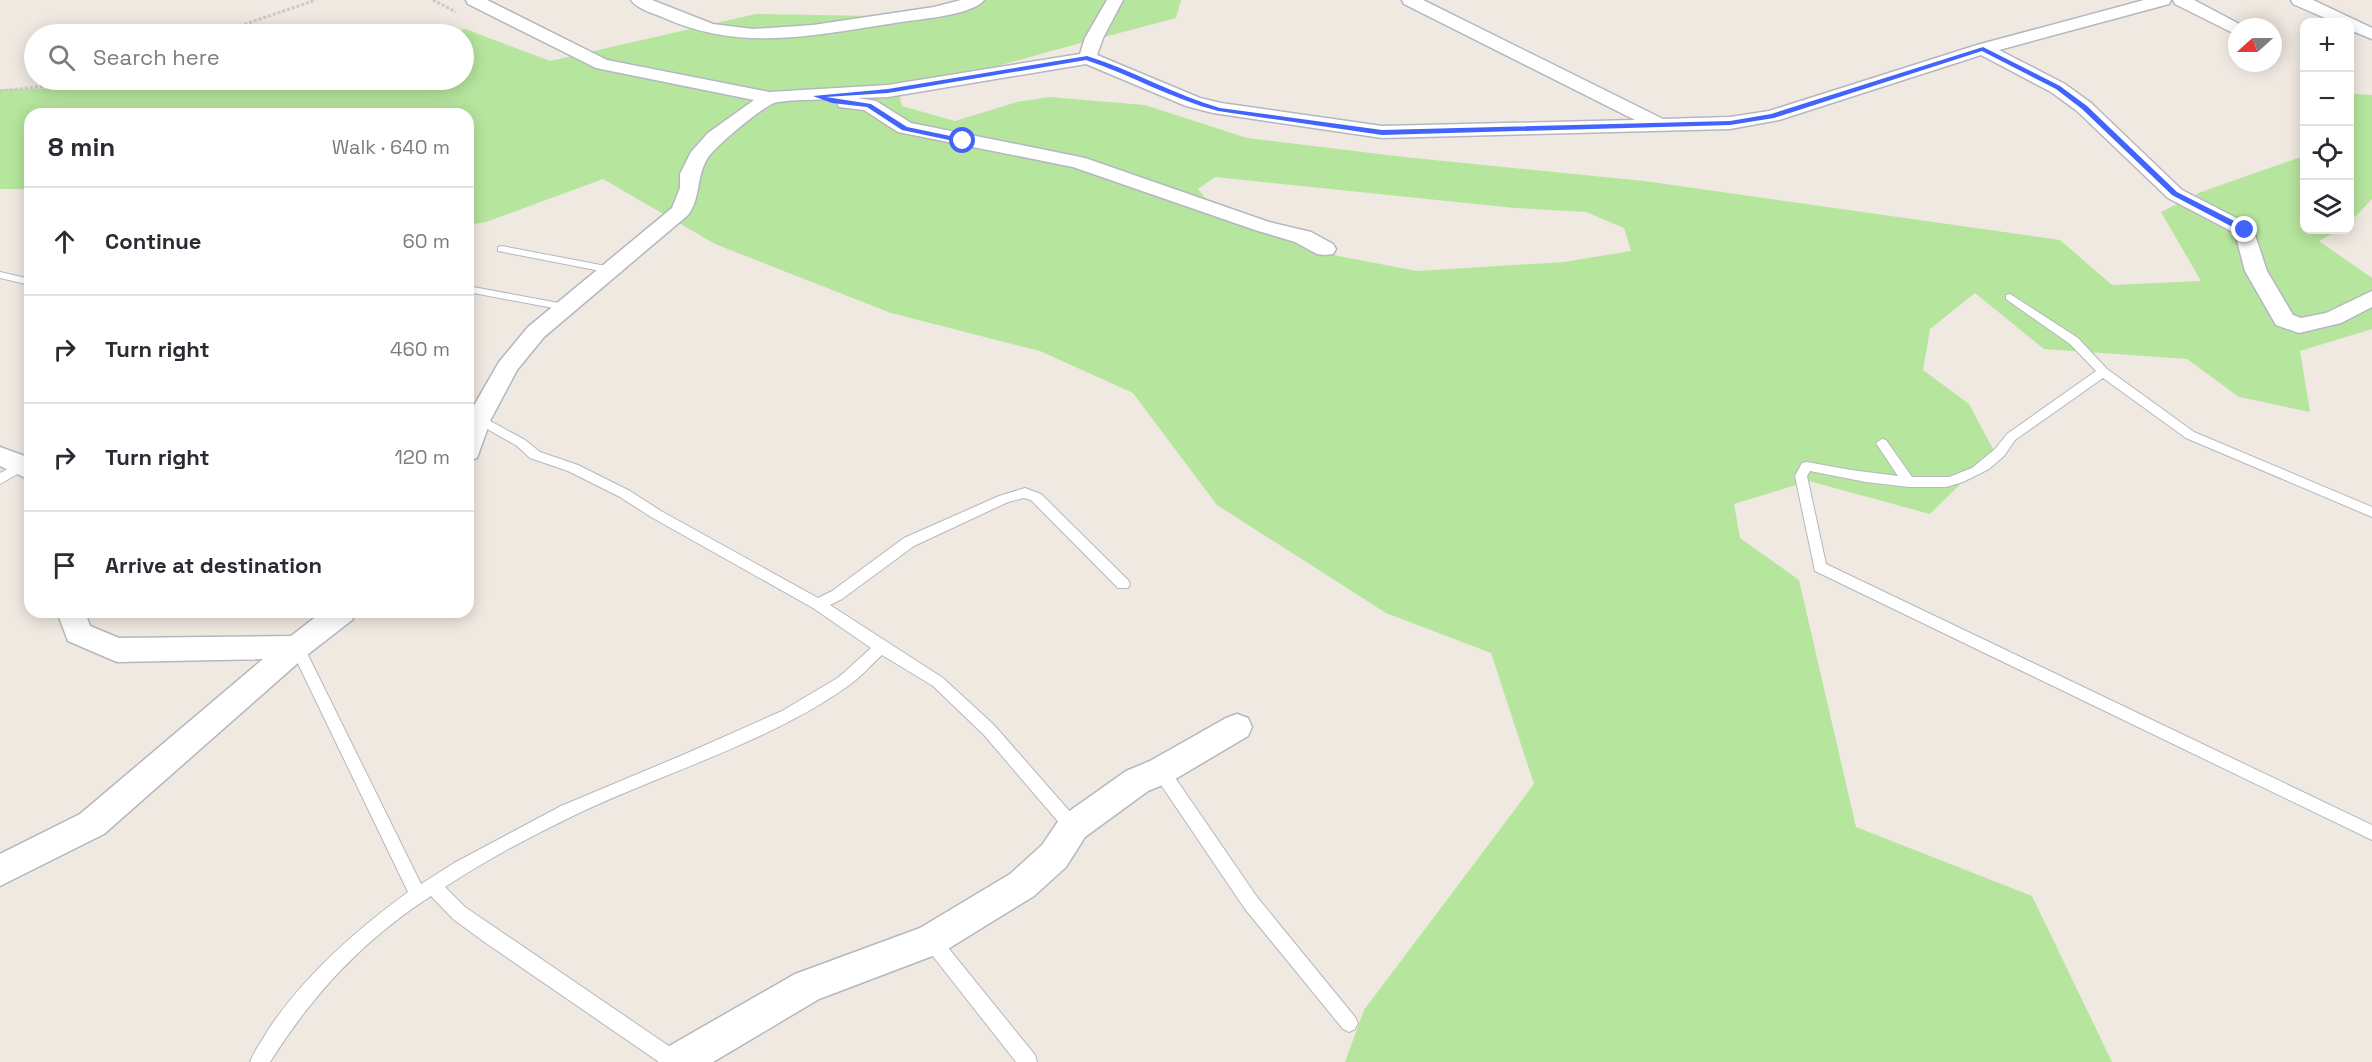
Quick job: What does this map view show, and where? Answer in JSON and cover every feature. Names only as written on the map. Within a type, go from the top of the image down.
[{"type":"street","points":[[474,0],[602,64],[769,98],[888,91],[1087,58],[1193,102],[1220,110],[1382,132],[1730,123],[1772,116],[1983,49],[2163,0]]},
{"type":"street","points":[[646,4],[673,0]]},
{"type":"street","points":[[646,4],[694,24],[731,33],[768,34],[802,32],[947,11],[976,0]]},
{"type":"street","points":[[1087,58],[1094,38],[1115,0]]},
{"type":"street","points":[[1410,0],[1659,125]]},
{"type":"street","points":[[2181,0],[2228,24]]},
{"type":"street","points":[[2299,0],[2337,18]]},
{"type":"street","points":[[2354,26],[2372,34]]},
{"type":"street","points":[[1983,49],[2058,88],[2084,108],[2175,194],[2245,230],[2256,271],[2284,320],[2299,326],[2333,318],[2372,298]]},
{"type":"street","points":[[816,96],[832,101],[869,105],[905,128],[1078,162],[1262,226],[1303,237],[1324,249]]},
{"type":"street","points":[[477,413],[507,367],[536,332],[681,211],[690,188],[690,174],[698,156],[715,138],[769,98]]},
{"type":"street","points":[[73,618],[78,633],[117,650],[297,647]]},
{"type":"street","points":[[0,871],[92,824],[297,647],[334,618]]},
{"type":"street","points":[[676,1062],[808,986],[931,940],[1022,885],[1054,856],[1073,827],[1137,781],[1161,771],[1237,728]]},
{"type":"lane","points":[[502,249],[611,270]]},
{"type":"lane","points":[[0,275],[24,281]]},
{"type":"lane","points":[[474,290],[564,307]]},
{"type":"lane","points":[[2010,297],[2074,341],[2103,372],[2190,435],[2372,512]]},
{"type":"lane","points":[[2103,372],[2011,437],[2003,450],[1990,463],[1949,482],[1909,482],[1848,475],[1807,466],[1801,476],[1821,567],[2372,833]]},
{"type":"lane","points":[[477,413],[535,454],[573,468],[625,494],[656,514],[818,604],[938,682],[989,730],[1073,827]]},
{"type":"lane","points":[[1882,443],[1909,482]]},
{"type":"lane","points":[[0,479],[18,464]]},
{"type":"lane","points":[[818,604],[837,595],[909,542],[1004,499],[1024,493],[1036,497],[1123,584]]},
{"type":"lane","points":[[297,647],[425,890],[676,1062]]},
{"type":"lane","points":[[259,1062],[290,1015],[333,965],[373,928],[425,890],[460,868],[567,811],[691,759],[787,715],[844,681],[881,647]]},
{"type":"lane","points":[[1161,771],[1251,903],[1349,1023]]},
{"type":"lane","points":[[931,940],[1028,1062]]},
{"type":"path","points":[[245,24],[316,0]]},
{"type":"path","points":[[0,91],[24,88]]},
{"type":"green space","points":[[959,0],[1181,0],[1176,18],[899,94],[902,106],[955,121],[1017,102],[1049,97],[1145,105],[1247,138],[1404,157],[1644,181],[2060,240],[2112,285],[2201,281],[2161,212],[2201,192],[2300,157],[2300,234],[2332,234],[2319,241],[2372,278],[2372,329],[2300,351],[2310,412],[2239,397],[2187,359],[2044,349],[1975,293],[1930,329],[1923,370],[1969,404],[1994,451],[1930,514],[1809,481],[1734,504],[1740,538],[1799,580],[1856,827],[2032,896],[2112,1062],[1345,1062],[1364,1010],[1534,784],[1491,653],[1386,613],[1217,505],[1133,393],[1040,351],[891,313],[715,244],[603,179],[486,222],[474,224],[474,108],[24,108],[24,189],[0,189],[0,89],[474,90],[474,32],[550,61],[756,14],[931,17]],"holes":[[[1215,177],[1515,208],[1586,212],[1624,228],[1631,251],[1564,262],[1417,271],[1338,256],[1222,219],[1198,189]]]},
{"type":"green space","points":[[2354,94],[2372,95],[2372,199],[2354,218]]},
{"type":"route","points":[[963,141],[905,128],[869,105],[832,101],[816,96],[888,91],[1087,58],[1193,102],[1220,110],[1382,132],[1730,123],[1772,116],[1983,49],[2058,88],[2084,108],[2175,194],[2245,230]]}]
